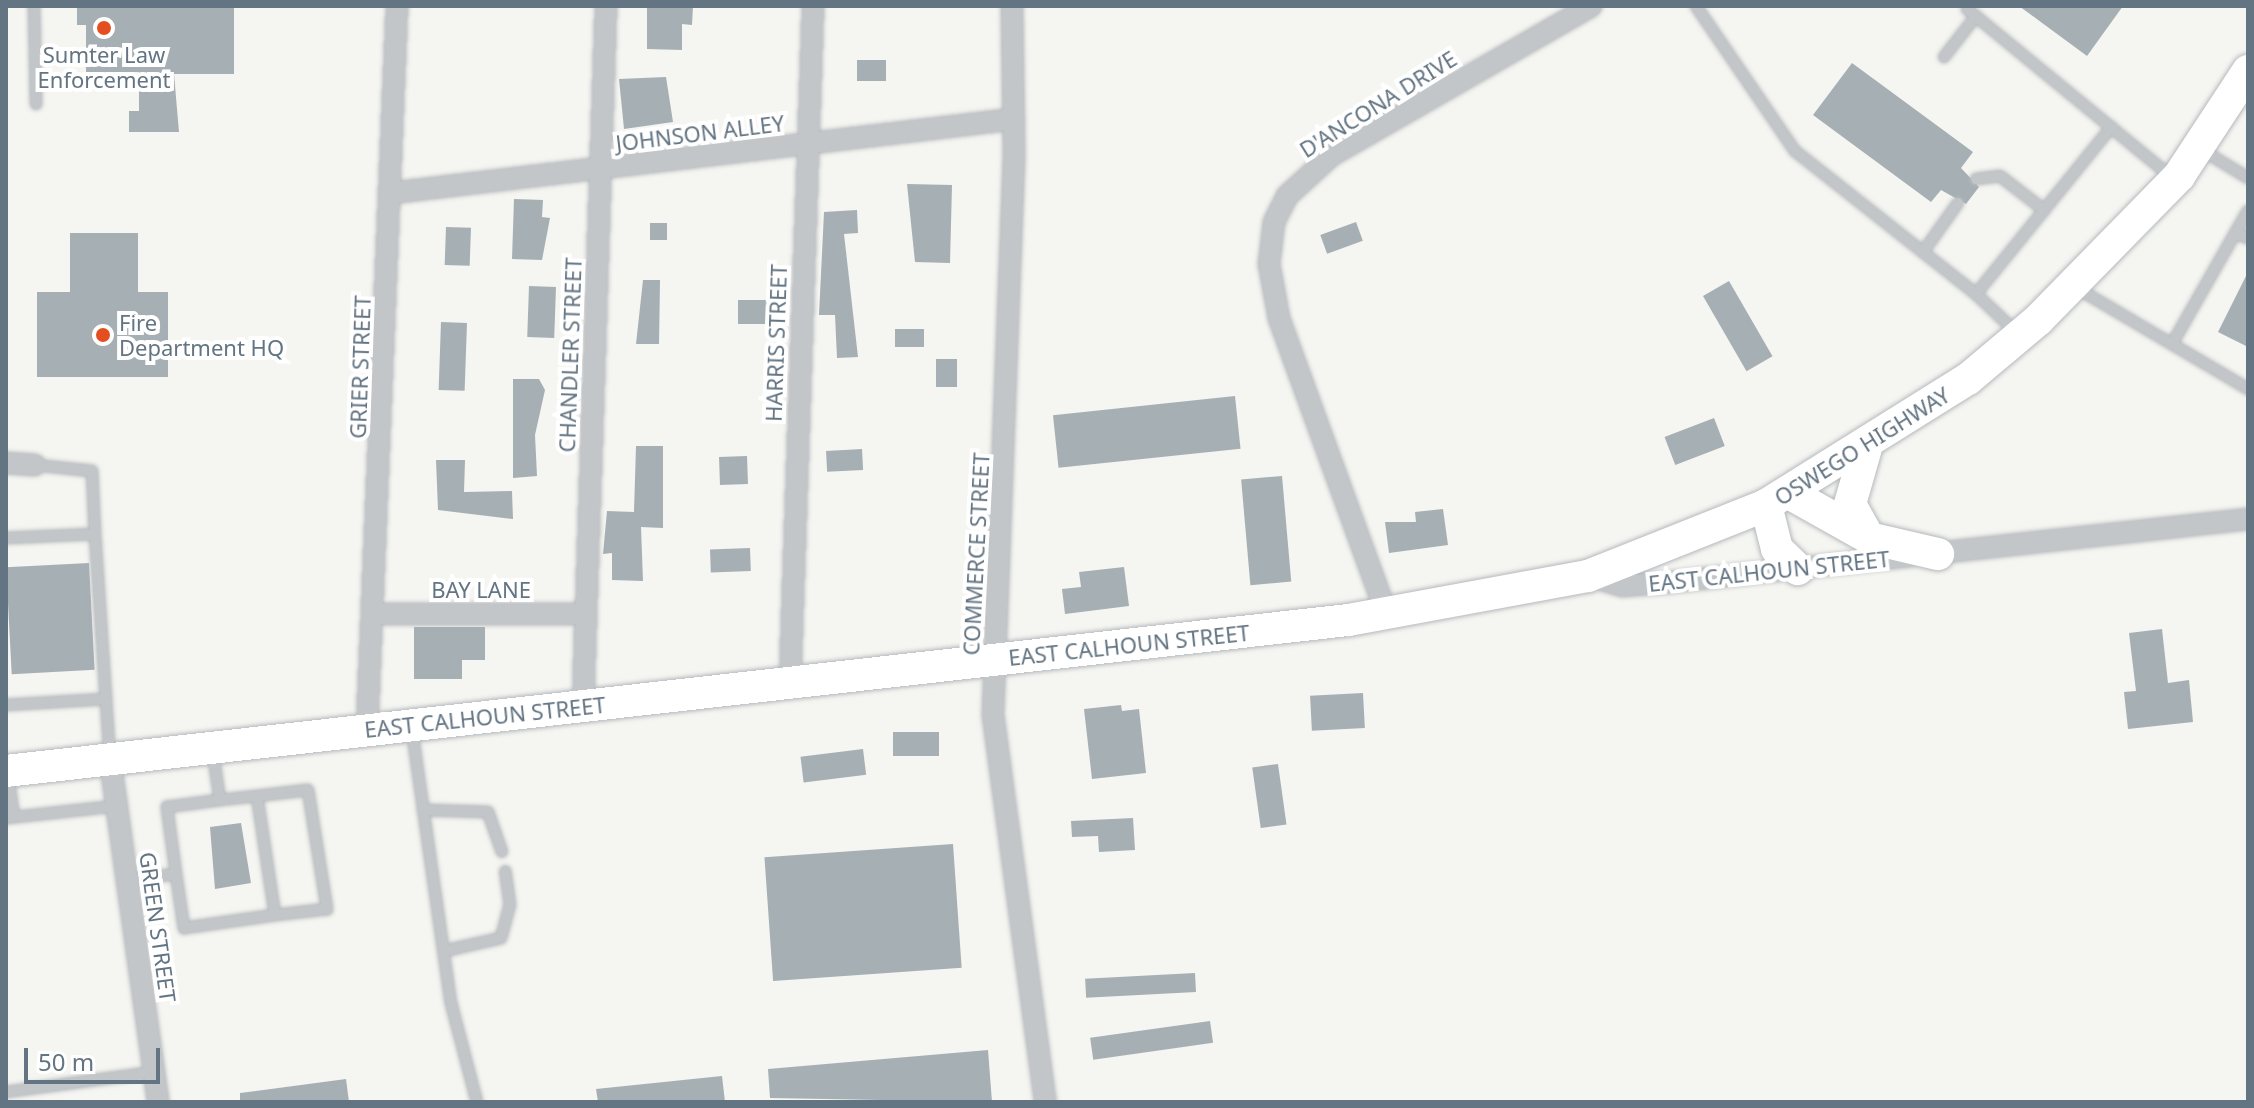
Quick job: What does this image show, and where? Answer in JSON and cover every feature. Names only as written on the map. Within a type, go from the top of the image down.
[{"type":"main road","name":"OSWEGO HIGHWAY","points":[[1588,576],[1777,499],[1866,448],[2020,336],[2176,180],[2248,71]]},
{"type":"main road","points":[[1866,448],[1850,504],[1869,538]]},
{"type":"main road","points":[[1798,569],[1777,549],[1777,499],[1869,538],[1938,554]]},
{"type":"main road","name":"EAST CALHOUN STREET","points":[[7,771],[1387,615],[1588,576]]},
{"type":"street","name":"GRIER STREET","points":[[367,730],[376,614],[397,6]]},
{"type":"street","name":"CHANDLER STREET","points":[[583,705],[606,6]]},
{"type":"street","name":"HARRIS STREET","points":[[790,682],[813,6]]},
{"type":"street","name":"COMMERCE STREET","points":[[1012,6],[1014,119],[993,715],[1045,1102]]},
{"type":"street","name":"D'ANCONA DRIVE","points":[[1387,615],[1279,318],[1269,264],[1274,222],[1287,196],[1332,155],[1591,6]]},
{"type":"street","name":"JOHNSON ALLEY","points":[[391,193],[1014,119]]},
{"type":"street","points":[[6,463],[35,465]]},
{"type":"street","name":"EAST CALHOUN STREET","points":[[1588,576],[1622,586],[2248,519]]},
{"type":"street","name":"BAY LANE","points":[[376,614],[586,614]]},
{"type":"street","name":"GREEN STREET","points":[[110,759],[158,1102]]},
{"type":"lane","points":[[34,6],[36,104]]},
{"type":"lane","points":[[1696,6],[1795,151],[1976,294],[2020,336]]},
{"type":"lane","points":[[1944,57],[1971,13],[2176,180]]},
{"type":"lane","points":[[1976,294],[2111,127]]},
{"type":"lane","points":[[2198,148],[2248,178]]},
{"type":"lane","points":[[1976,179],[2000,176],[2044,210]]},
{"type":"lane","points":[[1923,252],[1958,203]]},
{"type":"lane","points":[[2172,344],[2248,211]]},
{"type":"lane","points":[[2235,233],[2248,238]]},
{"type":"lane","points":[[2073,286],[2248,389]]},
{"type":"lane","points":[[35,465],[92,471],[110,759]]},
{"type":"lane","points":[[6,538],[95,534]]},
{"type":"lane","points":[[6,705],[106,699]]},
{"type":"lane","points":[[411,725],[444,951],[477,1102]]},
{"type":"lane","points":[[212,748],[220,800]]},
{"type":"lane","points":[[7,771],[10,818],[116,806]]},
{"type":"lane","points":[[308,790],[327,909],[184,928],[167,807],[257,796],[308,790]]},
{"type":"lane","points":[[257,796],[275,915]]},
{"type":"lane","points":[[423,810],[488,812],[502,852]]},
{"type":"lane","points":[[444,951],[501,938],[510,905],[505,871]]},
{"type":"lane","points":[[127,880],[176,874]]},
{"type":"lane","points":[[6,1092],[154,1072]]},
{"type":"building","points":[[77,6],[234,6],[234,74],[174,74],[179,132],[129,132],[129,111],[139,111],[139,72],[86,72],[86,25],[77,25]]},
{"type":"building","points":[[647,6],[693,6],[692,25],[682,24],[682,50],[647,49]]},
{"type":"building","points":[[2019,6],[2123,6],[2087,56]]},
{"type":"building","points":[[857,60],[886,60],[886,81],[857,81]]},
{"type":"building","points":[[1852,63],[1973,152],[1961,168],[1979,187],[1966,204],[1941,190],[1931,202],[1813,115]]},
{"type":"building","points":[[666,77],[673,122],[624,129],[619,79]]},
{"type":"building","points":[[907,184],[952,185],[950,263],[915,262]]},
{"type":"building","points":[[514,199],[543,200],[542,217],[550,218],[542,260],[512,259]]},
{"type":"building","points":[[857,210],[858,233],[844,234],[858,357],[837,358],[835,315],[819,315],[824,212]]},
{"type":"building","points":[[1356,222],[1363,241],[1327,254],[1320,235]]},
{"type":"building","points":[[650,223],[667,223],[667,240],[650,240]]},
{"type":"building","points":[[446,227],[471,228],[470,266],[445,265]]},
{"type":"building","name":"Fire Department HQ","points":[[70,233],[138,233],[138,292],[168,292],[168,377],[37,377],[37,292],[70,292]]},
{"type":"building","points":[[2248,272],[2248,347],[2218,332]]},
{"type":"building","points":[[643,280],[660,280],[659,344],[636,344]]},
{"type":"building","points":[[1729,281],[1772,356],[1747,371],[1703,296]]},
{"type":"building","points":[[529,286],[556,287],[554,338],[527,337]]},
{"type":"building","points":[[738,300],[774,300],[774,324],[738,324]]},
{"type":"building","points":[[441,322],[467,323],[465,391],[439,390]]},
{"type":"building","points":[[895,329],[924,329],[924,347],[895,347]]},
{"type":"building","points":[[936,359],[957,359],[957,387],[936,387]]},
{"type":"building","points":[[513,379],[539,379],[545,390],[535,435],[537,476],[513,478]]},
{"type":"building","points":[[1235,396],[1241,449],[1059,468],[1053,415]]},
{"type":"building","points":[[1714,418],[1725,446],[1675,465],[1665,437]]},
{"type":"building","points":[[636,446],[663,446],[663,528],[641,527],[643,581],[612,580],[612,553],[603,554],[607,511],[634,512]]},
{"type":"building","points":[[862,449],[863,470],[827,472],[826,451]]},
{"type":"building","points":[[747,456],[748,484],[720,485],[719,457]]},
{"type":"building","points":[[436,460],[465,460],[464,492],[512,491],[513,519],[438,510]]},
{"type":"building","points":[[1282,476],[1291,582],[1250,585],[1241,480]]},
{"type":"building","points":[[1443,509],[1448,545],[1389,553],[1385,522],[1416,522],[1415,512]]},
{"type":"building","points":[[750,548],[751,571],[711,572],[710,549]]},
{"type":"building","points":[[89,563],[95,670],[12,674],[6,567]]},
{"type":"building","points":[[1124,567],[1129,606],[1065,614],[1062,589],[1081,587],[1079,572]]},
{"type":"building","points":[[414,627],[485,627],[485,660],[462,660],[462,679],[414,679]]},
{"type":"building","points":[[2162,629],[2168,683],[2189,680],[2193,722],[2128,729],[2124,692],[2136,691],[2129,633]]},
{"type":"building","points":[[1363,693],[1365,728],[1312,731],[1310,696]]},
{"type":"building","points":[[1121,705],[1122,711],[1139,709],[1146,773],[1092,779],[1084,709]]},
{"type":"building","points":[[893,732],[939,732],[939,756],[893,756]]},
{"type":"building","points":[[863,749],[866,775],[804,782],[800,757]]},
{"type":"building","points":[[1278,764],[1286,824],[1261,828],[1252,768]]},
{"type":"building","points":[[1133,818],[1135,850],[1099,852],[1098,836],[1072,837],[1071,821]]},
{"type":"building","points":[[241,823],[251,883],[215,889],[210,827]]},
{"type":"building","points":[[953,844],[962,968],[773,981],[764,857]]},
{"type":"building","points":[[1195,973],[1196,992],[1086,998],[1085,979]]},
{"type":"building","points":[[1210,1021],[1213,1043],[1093,1060],[1090,1038]]},
{"type":"building","points":[[988,1050],[992,1102],[770,1098],[768,1069]]},
{"type":"building","points":[[722,1076],[725,1102],[598,1102],[596,1089]]},
{"type":"building","points":[[346,1079],[349,1102],[240,1102],[240,1093]]},
{"type":"place","name":"Sumter Law Enforcement","points":[[104,28]]},
{"type":"place","name":"Fire Department HQ","points":[[103,335]]}]
